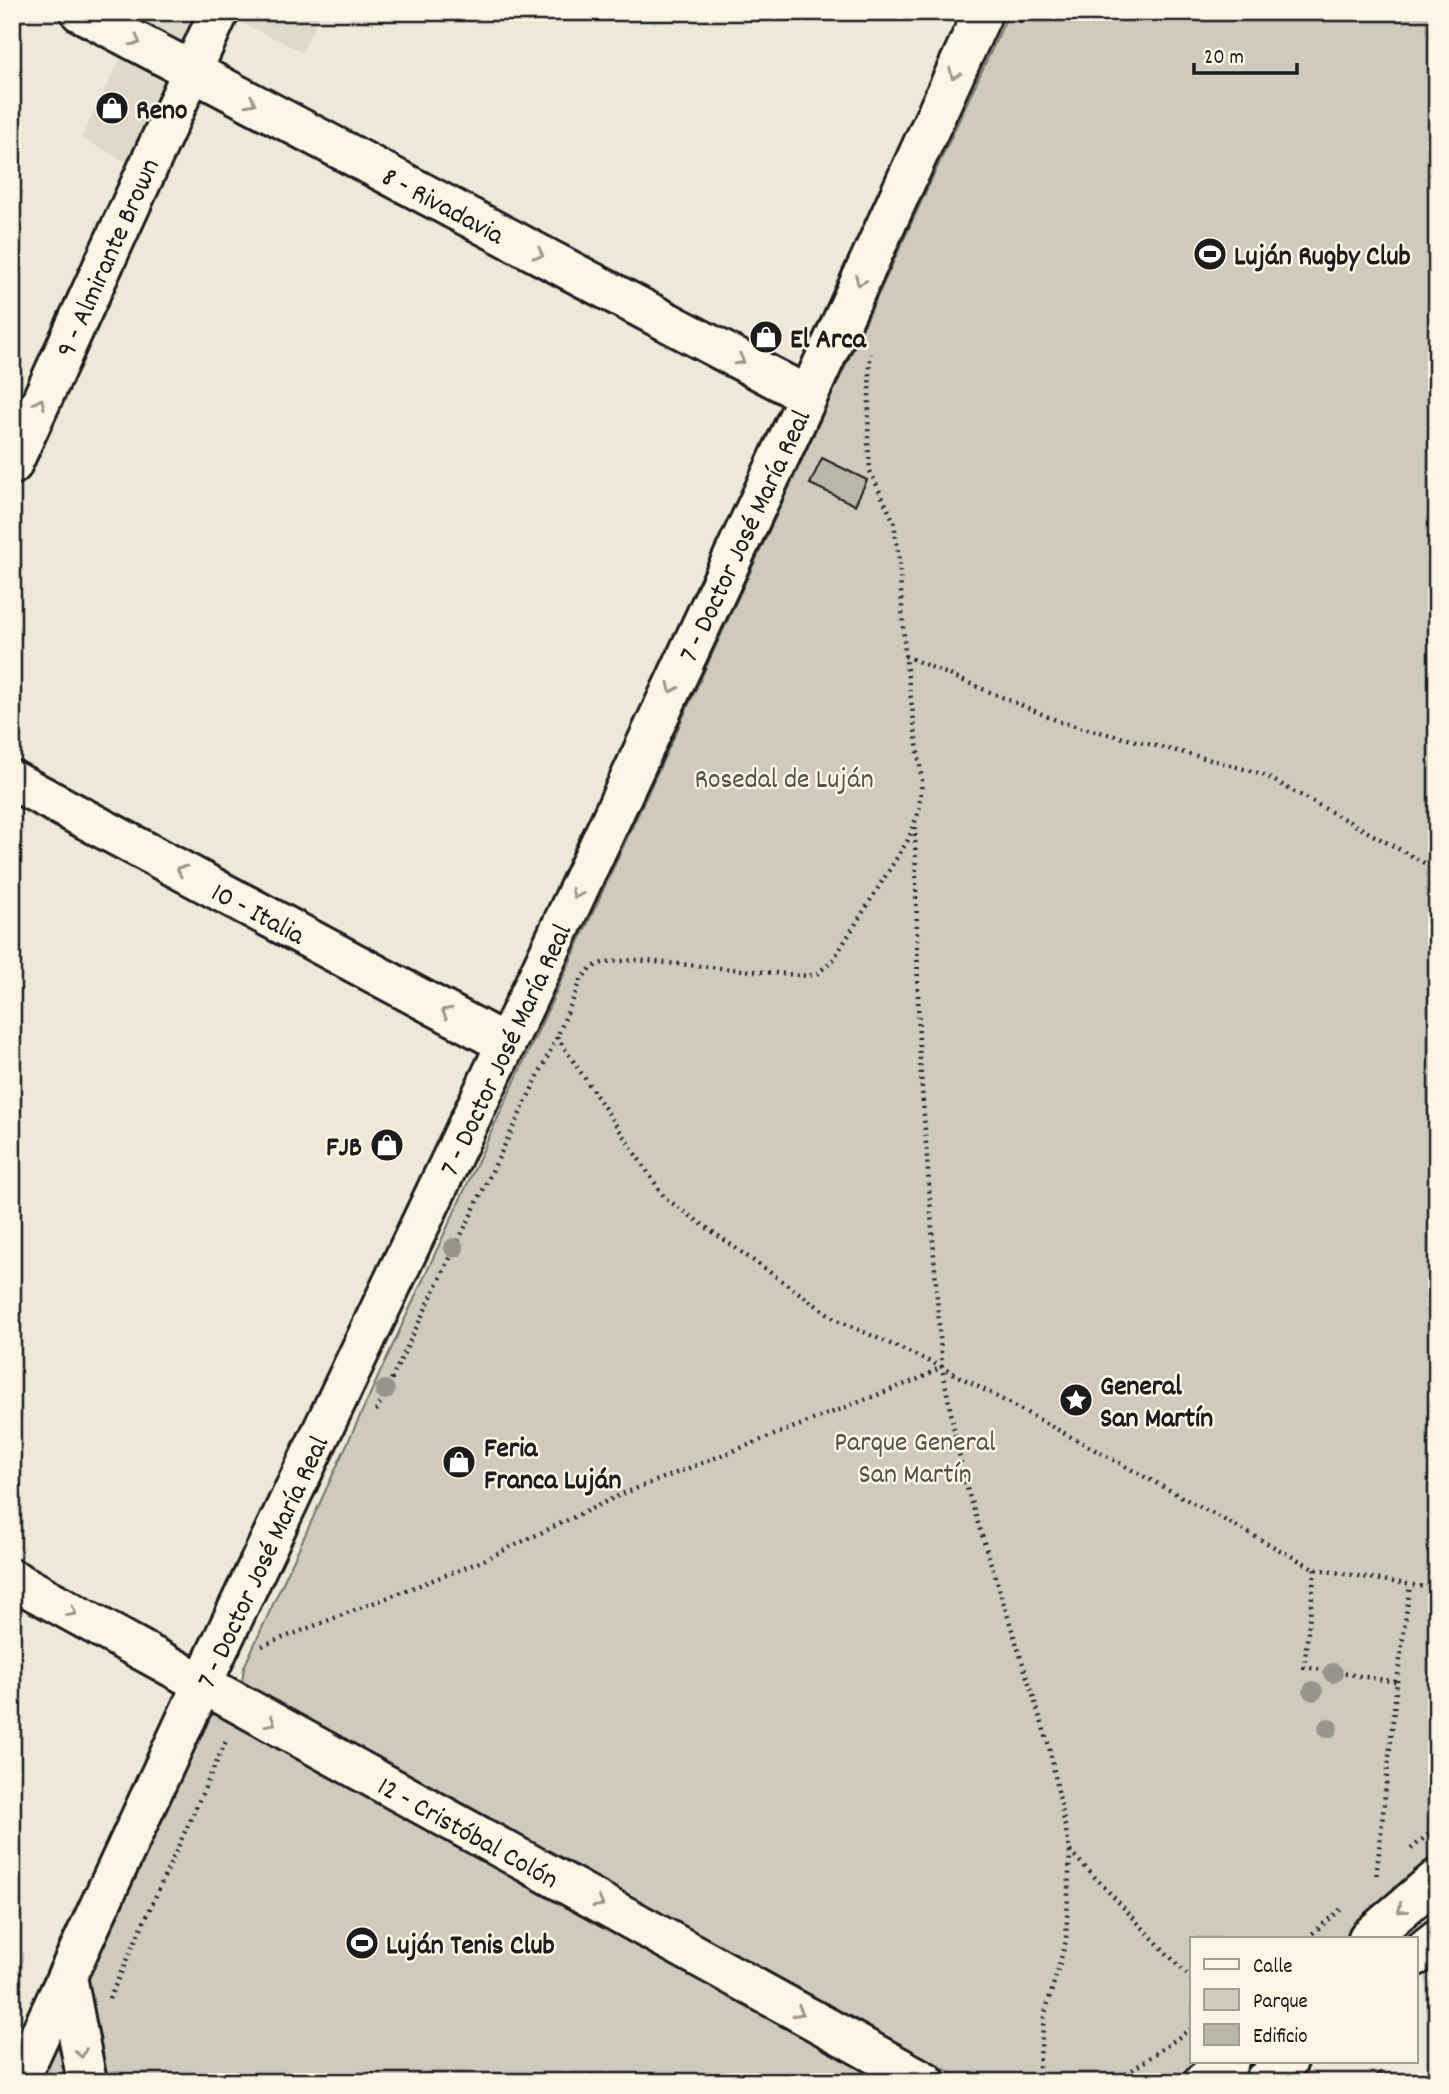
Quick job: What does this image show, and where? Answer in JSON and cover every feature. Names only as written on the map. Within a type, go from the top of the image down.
[{"type":"street","name":"8 - Rivadavia","points":[[80,12],[808,396]]},
{"type":"street","name":"9 - Almirante Brown","points":[[12,465],[219,12]]},
{"type":"street","name":"7 - Doctor José María Real","points":[[18,2082],[202,1685],[526,1002],[983,12]]},
{"type":"street","name":"10 - Italia","points":[[12,780],[506,1044]]},
{"type":"street","name":"12 - Cristóbal Colón","points":[[12,1579],[926,2082]]},
{"type":"street","points":[[1369,1937],[1437,1879]]},
{"type":"street","points":[[1418,1954],[1437,1938]]},
{"type":"street","points":[[67,1976],[87,2082]]},
{"type":"street","points":[[1203,2082],[1227,2062]]},
{"type":"path","points":[[1019,25],[1025,12]]},
{"type":"path","points":[[370,1422],[557,1037],[582,978],[592,967],[605,962],[635,960],[808,976],[818,974],[833,960],[908,840],[919,811],[922,782],[905,655],[894,522],[870,471],[870,358],[875,346]]},
{"type":"path","points":[[905,655],[1063,723],[1262,774],[1437,870]]},
{"type":"path","points":[[915,824],[919,1047],[942,1367],[964,1479],[1049,1746],[1070,1851],[1066,1941],[1044,2017],[1039,2067],[1041,2082]]},
{"type":"path","points":[[526,1002],[557,1037],[665,1198],[837,1321],[942,1367],[1315,1569],[1437,1589]]},
{"type":"path","points":[[262,1646],[481,1561],[622,1494],[921,1378],[942,1367]]},
{"type":"path","points":[[1315,1569],[1304,1667],[1397,1682]]},
{"type":"path","points":[[1376,1879],[1410,1584]]},
{"type":"path","points":[[259,1655],[268,1633]]},
{"type":"path","points":[[108,2002],[242,1707]]},
{"type":"path","points":[[1070,1851],[1190,1978]]},
{"type":"path","points":[[1115,2082],[1190,2029]]},
{"type":"shaded area","points":[[112,12],[201,12],[185,40],[180,43]]},
{"type":"shaded area","points":[[240,12],[321,12],[302,52],[236,20]]},
{"type":"shaded area","points":[[120,59],[162,79],[167,87],[133,165],[81,138]]},
{"type":"green space","name":"Parque General San Martín","points":[[1009,12],[1437,12],[1437,1863],[1350,1937],[1190,1937],[1190,2062],[1206,2062],[1183,2082],[968,2082],[252,1695],[242,1683],[244,1667]]},
{"type":"green space","points":[[216,1713],[230,1713],[907,2082],[38,2082],[200,1724]]},
{"type":"building","points":[[822,458],[867,480],[855,505],[810,484]]},
{"type":"building","points":[[1380,2072],[1387,2082],[1368,2082]]},
{"type":"place","name":"Reno","points":[[112,108]]},
{"type":"place","name":"Luján Rugby Club","points":[[1210,254]]},
{"type":"place","name":"El Arca","points":[[766,337]]},
{"type":"place","name":"FJB","points":[[387,1145]]},
{"type":"place","name":"General San Martín","points":[[1076,1400]]},
{"type":"place","name":"Feria Franca Luján","points":[[459,1462]]},
{"type":"place","name":"Luján Tenis Club","points":[[362,1943]]},
{"type":"park label","name":"Rosedal de Luján","points":[[784,777]]}]
